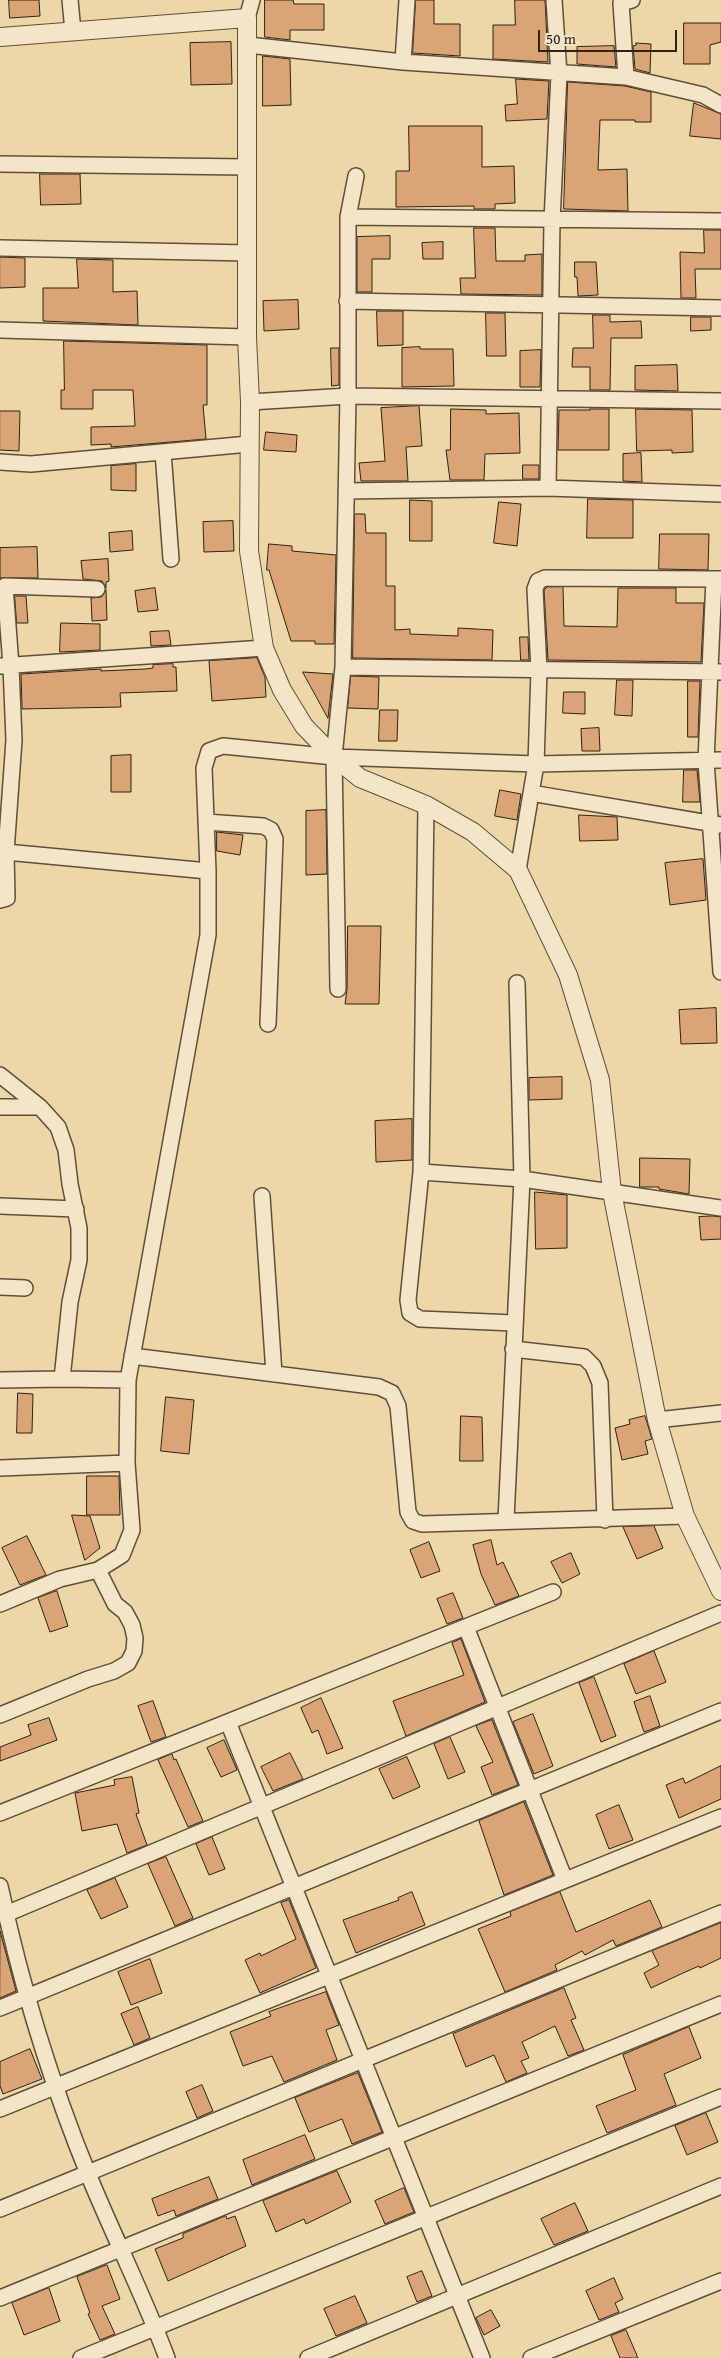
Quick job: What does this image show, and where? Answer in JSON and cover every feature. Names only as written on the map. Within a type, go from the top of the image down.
[{"type":"street","points":[[70,0],[74,31]]},
{"type":"street","points":[[252,0],[247,18],[250,402],[249,551],[264,648],[282,690],[304,726],[334,756],[360,778],[426,805],[473,832],[518,870],[568,975],[600,1080],[612,1192],[657,1420],[685,1516],[721,1591]]},
{"type":"street","points":[[403,62],[407,0]]},
{"type":"street","points":[[548,488],[552,221],[559,74],[554,0]]},
{"type":"street","points":[[624,1],[626,78]]},
{"type":"street","points":[[0,37],[247,18]]},
{"type":"street","points":[[248,45],[403,62],[626,78],[703,95],[721,105]]},
{"type":"street","points":[[0,164],[248,168]]},
{"type":"street","points":[[338,989],[334,756],[343,667],[348,396],[348,218],[356,176]]},
{"type":"street","points":[[348,218],[721,221]]},
{"type":"street","points":[[0,248],[248,252]]},
{"type":"street","points":[[347,302],[721,308]]},
{"type":"street","points":[[0,330],[248,337]]},
{"type":"street","points":[[250,402],[348,396],[721,401]]},
{"type":"street","points":[[0,462],[31,464],[249,444]]},
{"type":"street","points":[[164,452],[171,559]]},
{"type":"street","points":[[346,492],[548,488],[721,494]]},
{"type":"street","points":[[518,870],[536,764],[539,670],[535,589],[538,582],[545,578],[718,579],[714,760],[721,972]]},
{"type":"street","points":[[0,900],[7,898],[6,666],[3,586],[97,589]]},
{"type":"street","points":[[6,666],[264,648]]},
{"type":"street","points":[[343,667],[716,671]]},
{"type":"street","points":[[0,1604],[60,1579],[98,1570],[122,1555],[132,1530],[127,1463],[128,1380],[208,935],[208,871],[204,768],[209,751],[223,746],[334,756],[536,764],[714,760]]},
{"type":"street","points":[[531,793],[716,824]]},
{"type":"street","points":[[426,805],[421,1172],[408,1300],[410,1313],[420,1319],[514,1323]]},
{"type":"street","points":[[206,822],[262,826],[271,830],[274,839],[268,1024]]},
{"type":"street","points":[[6,852],[208,871]]},
{"type":"street","points":[[506,1520],[522,1179],[517,983]]},
{"type":"street","points":[[0,1075],[40,1107],[58,1127],[66,1150],[70,1184],[79,1228],[79,1260],[70,1302],[62,1378]]},
{"type":"street","points":[[0,1107],[40,1107]]},
{"type":"street","points":[[421,1172],[522,1179],[721,1208]]},
{"type":"street","points":[[262,1196],[274,1374]]},
{"type":"street","points":[[0,1206],[76,1209]]},
{"type":"street","points":[[0,1287],[25,1288]]},
{"type":"street","points":[[513,1349],[584,1357],[593,1366],[600,1383],[605,1520]]},
{"type":"street","points":[[132,1356],[379,1387],[392,1393],[398,1406],[408,1512],[413,1521],[422,1524],[506,1520],[605,1520],[685,1516]]},
{"type":"street","points":[[0,1380],[62,1378],[128,1380]]},
{"type":"street","points":[[657,1420],[721,1412]]},
{"type":"street","points":[[0,1468],[127,1463]]},
{"type":"street","points":[[0,1715],[88,1679],[114,1671],[128,1663],[134,1651],[135,1638],[132,1625],[125,1612],[114,1604],[98,1570]]},
{"type":"street","points":[[0,1813],[553,1592]]},
{"type":"street","points":[[6,1914],[721,1613]]},
{"type":"street","points":[[466,1627],[565,1880]]},
{"type":"street","points":[[0,2008],[721,1711]]},
{"type":"street","points":[[228,1722],[482,2358]]},
{"type":"street","points":[[0,2109],[721,1817]]},
{"type":"street","points":[[0,1886],[27,1997],[56,2087],[88,2174],[168,2358]]},
{"type":"street","points":[[0,2209],[721,1913]]},
{"type":"street","points":[[0,2298],[721,2004]]},
{"type":"street","points":[[81,2358],[721,2097]]},
{"type":"street","points":[[308,2358],[721,2186]]},
{"type":"street","points":[[532,2358],[721,2281]]},
{"type":"building","points":[[9,0],[39,0],[40,16],[10,18]]},
{"type":"building","points":[[265,0],[293,0],[294,4],[324,4],[324,30],[290,30],[290,40],[265,37]]},
{"type":"building","points":[[416,0],[434,0],[434,24],[460,24],[460,56],[413,53]]},
{"type":"building","points":[[515,0],[545,0],[548,62],[493,59],[493,25],[515,25]]},
{"type":"building","points":[[684,23],[721,23],[721,42],[710,45],[710,64],[684,64]]},
{"type":"building","points":[[231,42],[232,84],[191,85],[190,43]]},
{"type":"building","points":[[636,43],[651,44],[650,73],[635,69],[633,46]]},
{"type":"building","points":[[614,46],[616,67],[577,64],[577,47]]},
{"type":"building","points":[[263,56],[290,59],[291,105],[263,106]]},
{"type":"building","points":[[516,79],[549,81],[547,119],[506,121],[505,105],[517,104]]},
{"type":"building","points":[[568,82],[625,86],[651,92],[651,122],[600,120],[598,170],[627,169],[628,211],[564,209]]},
{"type":"building","points":[[694,103],[721,114],[721,139],[690,136]]},
{"type":"building","points":[[409,126],[482,126],[482,167],[514,166],[515,203],[495,204],[495,209],[474,209],[474,206],[396,207],[396,171],[409,171]]},
{"type":"building","points":[[40,174],[80,174],[81,204],[41,205]]},
{"type":"building","points":[[474,228],[495,228],[496,261],[525,261],[525,255],[542,254],[542,295],[461,294],[460,278],[475,278]]},
{"type":"building","points":[[704,230],[721,230],[721,269],[695,269],[696,298],[681,298],[680,252],[704,253]]},
{"type":"building","points":[[390,236],[390,259],[372,259],[372,292],[357,292],[357,237]]},
{"type":"building","points":[[443,242],[443,259],[423,259],[422,243]]},
{"type":"building","points":[[0,257],[25,258],[25,287],[0,288]]},
{"type":"building","points":[[77,259],[113,260],[113,292],[137,291],[138,325],[43,321],[43,288],[78,288]]},
{"type":"building","points":[[575,262],[596,262],[598,295],[578,296]]},
{"type":"building","points":[[298,300],[299,329],[264,331],[263,301]]},
{"type":"building","points":[[377,311],[403,311],[403,345],[378,346]]},
{"type":"building","points":[[486,313],[505,313],[506,356],[487,356]]},
{"type":"building","points":[[593,315],[610,315],[610,322],[641,321],[642,338],[611,338],[610,390],[590,390],[590,367],[572,367],[573,348],[593,348]]},
{"type":"building","points":[[691,317],[711,317],[711,330],[691,331]]},
{"type":"building","points":[[64,341],[207,345],[207,405],[203,405],[206,439],[111,447],[111,444],[91,445],[91,427],[135,426],[133,390],[93,390],[93,409],[61,409],[61,390],[64,390]]},
{"type":"building","points":[[420,347],[420,349],[453,349],[454,386],[402,387],[402,348]]},
{"type":"building","points":[[331,348],[339,348],[339,385],[332,386]]},
{"type":"building","points":[[541,350],[540,387],[520,387],[520,351]]},
{"type":"building","points":[[677,365],[678,391],[635,390],[635,366]]},
{"type":"building","points":[[419,406],[422,446],[406,447],[408,481],[361,481],[359,463],[385,461],[381,408]]},
{"type":"building","points":[[451,409],[486,410],[486,414],[519,413],[520,453],[485,454],[484,480],[450,480],[446,450],[450,450]]},
{"type":"building","points":[[609,409],[609,450],[558,450],[559,410]]},
{"type":"building","points":[[636,409],[692,410],[693,452],[672,453],[672,450],[637,451]]},
{"type":"building","points":[[0,411],[20,411],[19,451],[0,450]]},
{"type":"building","points":[[266,432],[297,435],[296,452],[264,450]]},
{"type":"building","points":[[641,453],[642,482],[623,481],[623,454]]},
{"type":"building","points":[[136,464],[136,491],[111,490],[111,466]]},
{"type":"building","points":[[523,465],[539,465],[539,479],[523,479]]},
{"type":"building","points":[[588,499],[633,500],[633,538],[587,538]]},
{"type":"building","points":[[410,500],[432,501],[432,541],[410,541]]},
{"type":"building","points":[[499,502],[521,504],[517,546],[494,543]]},
{"type":"building","points":[[355,514],[365,514],[366,533],[386,533],[386,586],[395,586],[395,630],[410,629],[410,634],[458,636],[458,628],[493,630],[492,660],[353,658]]},
{"type":"building","points":[[233,521],[234,551],[204,552],[203,522]]},
{"type":"building","points":[[132,531],[133,550],[110,552],[109,533]]},
{"type":"building","points":[[660,534],[709,534],[708,570],[659,569]]},
{"type":"building","points":[[269,544],[292,546],[292,551],[336,555],[334,644],[315,644],[315,641],[291,641],[269,570],[267,570]]},
{"type":"building","points":[[37,547],[38,578],[0,578],[0,548]]},
{"type":"building","points":[[108,559],[109,581],[106,582],[106,588],[102,581],[83,579],[81,561]]},
{"type":"building","points":[[547,587],[563,587],[564,626],[617,627],[618,588],[676,588],[676,603],[704,603],[701,662],[548,660],[544,590]]},
{"type":"building","points":[[155,588],[158,610],[138,612],[135,591]]},
{"type":"building","points":[[106,590],[107,620],[92,621],[91,598],[101,597]]},
{"type":"building","points":[[15,596],[26,596],[28,623],[17,623]]},
{"type":"building","points":[[61,623],[100,624],[100,650],[60,652]]},
{"type":"building","points":[[169,631],[171,645],[151,646],[150,632]]},
{"type":"building","points":[[520,637],[528,637],[529,660],[521,660]]},
{"type":"building","points":[[257,658],[265,677],[266,697],[212,701],[209,661]]},
{"type":"building","points":[[173,664],[173,667],[176,667],[177,691],[120,693],[121,707],[22,709],[21,674],[101,669],[101,671],[145,669],[153,668],[153,665]]},
{"type":"building","points":[[303,672],[333,674],[328,718]]},
{"type":"building","points":[[351,676],[379,677],[378,709],[348,708]]},
{"type":"building","points":[[617,680],[633,680],[632,716],[615,715]]},
{"type":"building","points":[[688,681],[700,681],[698,737],[688,737]]},
{"type":"building","points":[[564,692],[585,692],[585,714],[563,713]]},
{"type":"building","points":[[380,710],[398,710],[397,741],[379,741]]},
{"type":"building","points":[[599,728],[600,751],[582,751],[581,729]]},
{"type":"building","points":[[131,755],[131,792],[111,792],[111,756]]},
{"type":"building","points":[[684,770],[697,770],[700,802],[683,802]]},
{"type":"building","points":[[500,790],[521,794],[517,820],[495,816]]},
{"type":"building","points":[[326,810],[327,874],[306,875],[306,811]]},
{"type":"building","points":[[579,815],[617,817],[618,840],[580,841]]},
{"type":"building","points":[[217,832],[243,835],[240,855],[217,851]]},
{"type":"building","points":[[703,859],[706,900],[670,905],[665,863]]},
{"type":"building","points":[[348,926],[381,926],[379,1004],[345,1004]]},
{"type":"building","points":[[716,1008],[717,1043],[681,1044],[679,1010]]},
{"type":"building","points":[[562,1077],[562,1099],[529,1100],[529,1078]]},
{"type":"building","points":[[412,1119],[412,1160],[376,1162],[375,1121]]},
{"type":"building","points":[[640,1158],[690,1159],[689,1194],[659,1189],[659,1187],[640,1187]]},
{"type":"building","points":[[535,1192],[567,1195],[567,1248],[536,1249]]},
{"type":"building","points":[[699,1217],[721,1217],[721,1239],[701,1240]]},
{"type":"building","points":[[18,1393],[33,1394],[32,1433],[17,1433]]},
{"type":"building","points":[[166,1397],[194,1400],[189,1454],[161,1451]]},
{"type":"building","points":[[461,1416],[482,1417],[483,1461],[460,1461]]},
{"type":"building","points":[[645,1416],[652,1439],[645,1441],[648,1454],[622,1460],[615,1428],[630,1424],[629,1420]]},
{"type":"building","points":[[87,1476],[119,1476],[120,1515],[87,1515]]},
{"type":"building","points":[[72,1515],[90,1516],[100,1548],[85,1560]]},
{"type":"building","points":[[654,1526],[663,1548],[637,1559],[623,1527]]},
{"type":"building","points":[[27,1536],[46,1575],[20,1585],[2,1548]]},
{"type":"building","points":[[491,1540],[497,1565],[503,1562],[519,1596],[495,1605],[481,1574],[473,1545]]},
{"type":"building","points":[[429,1542],[440,1571],[421,1578],[410,1550]]},
{"type":"building","points":[[571,1553],[580,1574],[562,1583],[551,1562]]},
{"type":"building","points":[[57,1591],[68,1626],[50,1632],[38,1598]]},
{"type":"building","points":[[453,1593],[463,1618],[447,1624],[437,1599]]},
{"type":"building","points":[[461,1639],[485,1702],[406,1736],[393,1701],[464,1675],[452,1643]]},
{"type":"building","points":[[654,1651],[666,1682],[636,1694],[624,1664]]},
{"type":"building","points":[[594,1677],[616,1736],[601,1742],[579,1683]]},
{"type":"building","points":[[650,1696],[660,1726],[644,1732],[634,1702]]},
{"type":"building","points":[[321,1698],[343,1748],[327,1754],[318,1730],[312,1733],[301,1708]]},
{"type":"building","points":[[153,1701],[166,1737],[151,1742],[138,1706]]},
{"type":"building","points":[[533,1714],[553,1766],[534,1774],[513,1722]]},
{"type":"building","points":[[49,1718],[57,1740],[0,1761],[0,1747],[31,1735],[28,1725]]},
{"type":"building","points":[[492,1720],[518,1785],[492,1795],[481,1767],[493,1762],[476,1726]]},
{"type":"building","points":[[450,1737],[465,1772],[448,1779],[434,1744]]},
{"type":"building","points":[[224,1740],[237,1770],[221,1777],[207,1748]]},
{"type":"building","points":[[290,1753],[303,1779],[273,1791],[261,1767]]},
{"type":"building","points":[[172,1754],[174,1760],[176,1759],[203,1821],[188,1827],[158,1760]]},
{"type":"building","points":[[407,1757],[420,1787],[393,1799],[379,1769]]},
{"type":"building","points":[[721,1766],[721,1799],[679,1818],[666,1785],[683,1778],[685,1783]]},
{"type":"building","points":[[132,1777],[139,1813],[136,1814],[147,1845],[127,1853],[117,1824],[82,1831],[75,1793],[115,1785],[114,1780]]},
{"type":"building","points":[[524,1802],[553,1875],[504,1895],[479,1821]]},
{"type":"building","points":[[619,1805],[633,1840],[609,1849],[596,1815]]},
{"type":"building","points":[[212,1837],[225,1869],[209,1875],[196,1844]]},
{"type":"building","points":[[166,1857],[193,1918],[175,1926],[148,1864]]},
{"type":"building","points":[[115,1878],[128,1907],[101,1919],[87,1890]]},
{"type":"building","points":[[412,1892],[425,1925],[356,1953],[343,1920],[399,1900],[398,1898]]},
{"type":"building","points":[[560,1892],[576,1932],[650,1900],[662,1927],[616,1946],[613,1940],[585,1955],[582,1951],[555,1965],[557,1970],[505,1992],[478,1929],[511,1916],[510,1912]]},
{"type":"building","points":[[289,1900],[316,1968],[260,1993],[245,1960],[260,1953],[261,1956],[296,1939],[281,1903]]},
{"type":"building","points":[[721,1923],[721,1958],[651,1988],[644,1973],[659,1965],[652,1951]]},
{"type":"building","points":[[0,1931],[16,1991],[0,1998]]},
{"type":"building","points":[[150,1959],[162,1993],[131,2005],[118,1972]]},
{"type":"building","points":[[564,1988],[576,2018],[571,2020],[584,2050],[568,2056],[555,2026],[522,2042],[529,2058],[521,2061],[527,2073],[506,2082],[494,2055],[466,2067],[453,2034]]},
{"type":"building","points":[[326,1992],[339,2025],[326,2030],[337,2060],[284,2082],[272,2056],[243,2066],[230,2032],[271,2016],[269,2012]]},
{"type":"building","points":[[138,2007],[150,2038],[134,2045],[121,2014]]},
{"type":"building","points":[[689,2027],[701,2058],[664,2074],[676,2105],[607,2133],[596,2106],[636,2090],[623,2055]]},
{"type":"building","points":[[30,2049],[42,2079],[3,2094],[0,2086],[0,2062]]},
{"type":"building","points":[[358,2073],[382,2132],[352,2144],[342,2119],[309,2132],[295,2098]]},
{"type":"building","points":[[202,2085],[213,2111],[197,2118],[186,2092]]},
{"type":"building","points":[[706,2113],[718,2142],[687,2155],[675,2126]]},
{"type":"building","points":[[305,2135],[315,2159],[252,2185],[243,2160]]},
{"type":"building","points":[[337,2171],[351,2202],[306,2224],[304,2219],[276,2232],[263,2201]]},
{"type":"building","points":[[209,2177],[218,2199],[176,2216],[174,2210],[158,2216],[152,2199]]},
{"type":"building","points":[[404,2188],[414,2212],[385,2224],[375,2201]]},
{"type":"building","points":[[575,2203],[588,2231],[554,2245],[541,2219]]},
{"type":"building","points":[[226,2216],[227,2219],[235,2216],[246,2246],[168,2281],[155,2249],[183,2238],[183,2234]]},
{"type":"building","points":[[107,2265],[120,2299],[102,2306],[115,2334],[100,2340],[88,2314],[90,2313],[77,2277]]},
{"type":"building","points":[[422,2271],[432,2296],[417,2302],[407,2277]]},
{"type":"building","points":[[614,2278],[623,2299],[615,2303],[619,2312],[599,2320],[586,2291]]},
{"type":"building","points":[[49,2288],[60,2321],[24,2335],[12,2303]]},
{"type":"building","points":[[355,2296],[367,2323],[336,2336],[324,2309]]},
{"type":"building","points":[[491,2310],[500,2326],[484,2335],[476,2318]]},
{"type":"building","points":[[626,2330],[638,2358],[620,2358],[611,2336]]}]
